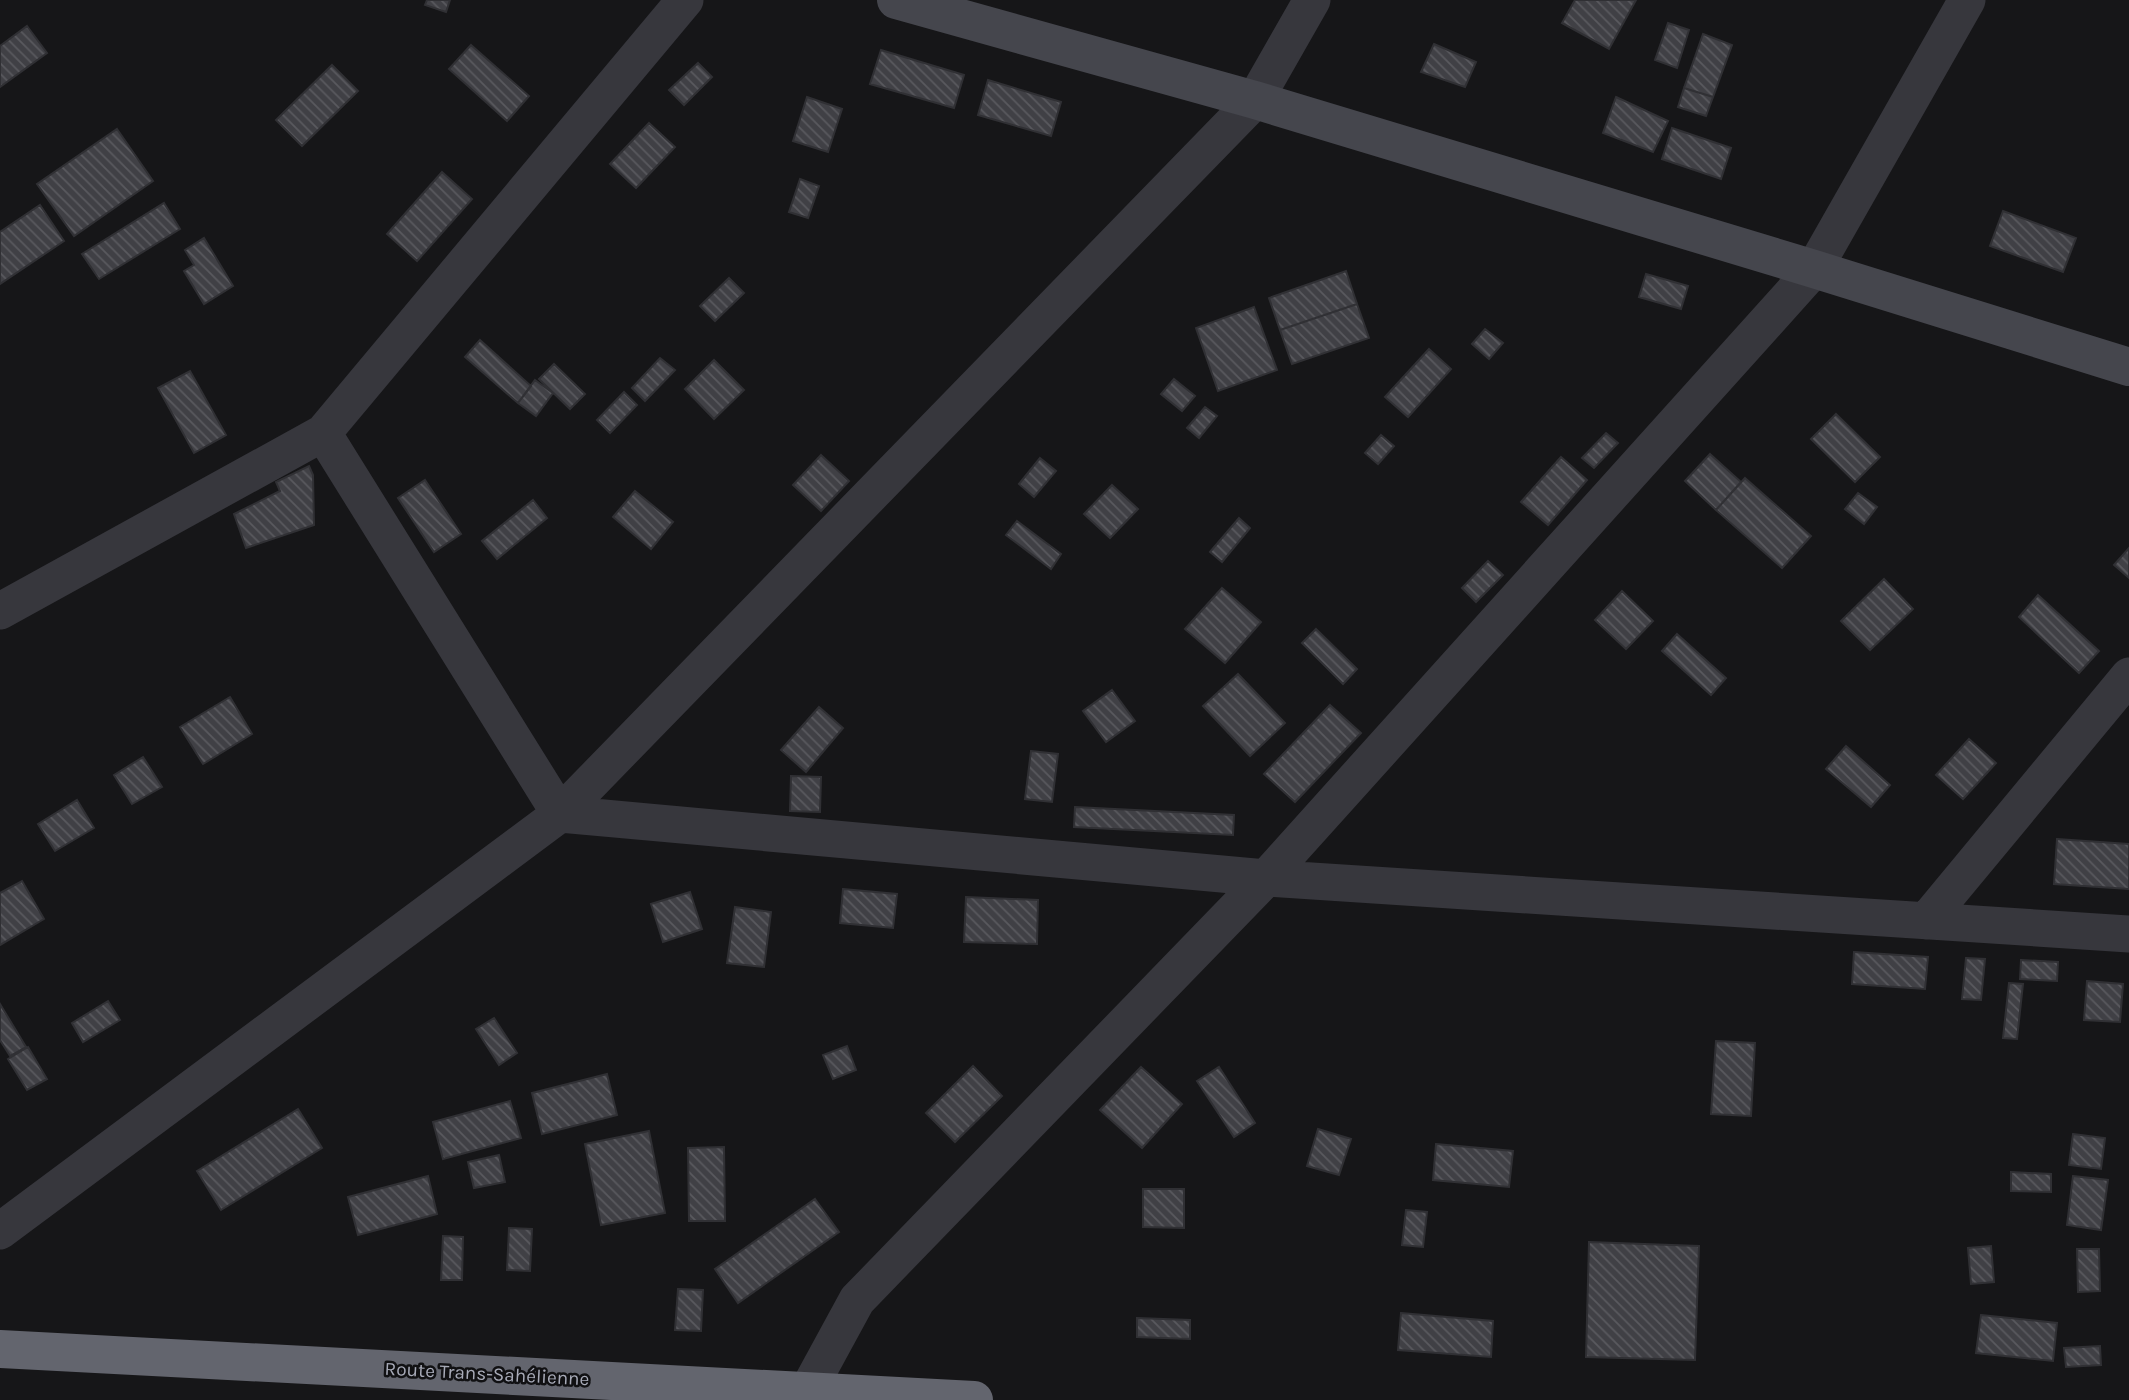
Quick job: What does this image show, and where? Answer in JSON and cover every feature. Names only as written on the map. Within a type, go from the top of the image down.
[{"type":"highway","name":"Route Trans-Sahélienne","points":[[0,1349],[808,1395],[974,1400]]},
{"type":"street","points":[[0,611],[323,433],[684,0]]},
{"type":"street","points":[[896,0],[1255,100],[2129,367]]},
{"type":"street","points":[[0,1231],[560,814],[1255,100],[1312,0]]},
{"type":"street","points":[[808,1395],[857,1300],[1266,878],[1814,269],[1968,0]]},
{"type":"street","points":[[323,433],[560,814]]},
{"type":"street","points":[[1926,921],[2129,676]]},
{"type":"street","points":[[560,814],[1266,878],[2129,934]]},
{"type":"building","points":[[427,0],[450,0],[446,12],[425,5]]},
{"type":"building","points":[[1575,0],[1636,0],[1609,49],[1562,23]]},
{"type":"building","points":[[1668,23],[1689,30],[1677,68],[1655,60]]},
{"type":"building","points":[[27,26],[47,53],[0,87],[0,46]]},
{"type":"building","points":[[1703,34],[1732,45],[1713,97],[1684,88]]},
{"type":"building","points":[[1434,44],[1476,62],[1465,87],[1421,72]]},
{"type":"building","points":[[471,45],[529,96],[507,121],[449,69]]},
{"type":"building","points":[[881,50],[964,75],[954,108],[870,84]]},
{"type":"building","points":[[698,63],[712,77],[684,105],[669,90]]},
{"type":"building","points":[[332,65],[358,91],[302,146],[276,120]]},
{"type":"building","points":[[988,80],[1061,102],[1051,136],[978,115]]},
{"type":"building","points":[[1684,88],[1713,97],[1706,116],[1678,107]]},
{"type":"building","points":[[807,97],[842,109],[828,152],[793,141]]},
{"type":"building","points":[[1616,97],[1668,121],[1653,152],[1603,133]]},
{"type":"building","points":[[649,123],[675,147],[636,188],[610,164]]},
{"type":"building","points":[[1672,128],[1731,148],[1721,179],[1662,159]]},
{"type":"building","points":[[117,129],[153,181],[74,236],[37,184]]},
{"type":"building","points":[[442,172],[472,199],[417,261],[387,234]]},
{"type":"building","points":[[800,179],[819,186],[808,218],[789,212]]},
{"type":"building","points":[[164,203],[180,229],[99,279],[82,254]]},
{"type":"building","points":[[40,205],[64,241],[0,284],[0,232]]},
{"type":"building","points":[[2003,211],[2076,238],[2063,272],[1990,246]]},
{"type":"building","points":[[204,238],[233,286],[204,304],[184,271],[194,265],[185,250]]},
{"type":"building","points":[[1346,271],[1357,304],[1280,330],[1269,298]]},
{"type":"building","points":[[1646,274],[1688,286],[1681,309],[1639,297]]},
{"type":"building","points":[[729,278],[744,293],[715,321],[700,306]]},
{"type":"building","points":[[1357,304],[1369,338],[1292,364],[1280,330]]},
{"type":"building","points":[[1254,307],[1277,370],[1218,391],[1196,328]]},
{"type":"building","points":[[1485,329],[1503,343],[1489,359],[1472,344]]},
{"type":"building","points":[[480,340],[531,386],[518,403],[465,357]]},
{"type":"building","points":[[1429,349],[1451,369],[1408,417],[1385,397]]},
{"type":"building","points":[[660,358],[675,370],[645,401],[632,388]]},
{"type":"building","points":[[714,360],[744,390],[714,419],[685,389]]},
{"type":"building","points":[[554,364],[585,394],[570,409],[539,379]]},
{"type":"building","points":[[190,371],[226,435],[194,453],[158,388]]},
{"type":"building","points":[[1174,379],[1195,396],[1182,411],[1161,394]]},
{"type":"building","points":[[535,380],[553,393],[536,416],[518,403]]},
{"type":"building","points":[[624,392],[637,405],[610,433],[597,420]]},
{"type":"building","points":[[1205,407],[1217,416],[1199,438],[1187,428]]},
{"type":"building","points":[[1836,414],[1880,457],[1855,482],[1811,439]]},
{"type":"building","points":[[1606,433],[1618,443],[1594,468],[1582,458]]},
{"type":"building","points":[[1381,435],[1394,446],[1378,464],[1365,453]]},
{"type":"building","points":[[1710,454],[1741,482],[1716,510],[1685,481]]},
{"type":"building","points":[[821,455],[849,481],[821,511],[793,485]]},
{"type":"building","points":[[1561,457],[1587,480],[1548,525],[1521,502]]},
{"type":"building","points":[[1040,458],[1056,471],[1034,497],[1019,484]]},
{"type":"building","points":[[309,466],[313,475],[314,525],[246,548],[234,514],[280,491],[276,482]]},
{"type":"building","points":[[1745,478],[1811,536],[1782,568],[1716,510]]},
{"type":"building","points":[[425,480],[461,534],[434,552],[398,498]]},
{"type":"building","points":[[1112,485],[1138,509],[1110,538],[1084,514]]},
{"type":"building","points":[[635,491],[673,522],[651,549],[613,517]]},
{"type":"building","points":[[1858,493],[1877,507],[1864,524],[1845,509]]},
{"type":"building","points":[[533,500],[547,518],[497,559],[482,541]]},
{"type":"building","points":[[1239,518],[1250,528],[1222,562],[1210,552]]},
{"type":"building","points":[[1017,521],[1061,554],[1051,569],[1006,535]]},
{"type":"building","points":[[2129,548],[2129,578],[2114,565]]},
{"type":"building","points":[[1488,561],[1503,575],[1476,602],[1462,588]]},
{"type":"building","points":[[1884,579],[1913,609],[1870,650],[1841,621]]},
{"type":"building","points":[[1222,588],[1261,622],[1225,663],[1185,629]]},
{"type":"building","points":[[1622,591],[1653,621],[1626,649],[1595,620]]},
{"type":"building","points":[[2038,595],[2099,651],[2079,673],[2019,617]]},
{"type":"building","points":[[1316,629],[1357,669],[1343,684],[1302,643]]},
{"type":"building","points":[[1677,634],[1726,678],[1711,695],[1662,651]]},
{"type":"building","points":[[1238,674],[1285,723],[1250,756],[1203,706]]},
{"type":"building","points":[[1112,690],[1135,721],[1106,742],[1083,711]]},
{"type":"building","points":[[230,697],[252,734],[203,764],[180,727]]},
{"type":"building","points":[[1330,705],[1361,733],[1295,802],[1264,774]]},
{"type":"building","points":[[819,707],[843,728],[806,772],[781,750]]},
{"type":"building","points":[[1969,739],[1996,763],[1963,799],[1936,775]]},
{"type":"building","points":[[1846,746],[1890,785],[1871,807],[1826,769]]},
{"type":"building","points":[[1031,751],[1058,754],[1052,802],[1025,799]]},
{"type":"building","points":[[143,757],[162,787],[132,804],[114,775]]},
{"type":"building","points":[[791,776],[821,777],[820,812],[790,811]]},
{"type":"building","points":[[77,800],[94,828],[55,851],[38,824]]},
{"type":"building","points":[[1075,807],[1234,815],[1233,835],[1074,827]]},
{"type":"building","points":[[2057,839],[2129,844],[2129,889],[2054,884]]},
{"type":"building","points":[[22,881],[44,919],[0,945],[0,893]]},
{"type":"building","points":[[843,889],[897,894],[893,928],[840,923]]},
{"type":"building","points":[[690,892],[702,929],[663,942],[651,904]]},
{"type":"building","points":[[966,897],[1038,900],[1037,944],[964,942]]},
{"type":"building","points":[[735,907],[771,912],[764,967],[727,963]]},
{"type":"building","points":[[1854,952],[1928,957],[1925,989],[1852,984]]},
{"type":"building","points":[[1966,958],[1985,959],[1981,1000],[1962,999]]},
{"type":"building","points":[[2021,960],[2058,962],[2057,981],[2020,979]]},
{"type":"building","points":[[2087,981],[2123,984],[2120,1022],[2084,1020]]},
{"type":"building","points":[[2009,983],[2023,984],[2017,1039],[2003,1038]]},
{"type":"building","points":[[108,1001],[120,1020],[83,1042],[72,1023]]},
{"type":"building","points":[[0,1004],[26,1047],[10,1056],[0,1040]]},
{"type":"building","points":[[494,1018],[517,1053],[499,1065],[476,1029]]},
{"type":"building","points":[[1716,1041],[1755,1043],[1751,1116],[1711,1114]]},
{"type":"building","points":[[847,1046],[856,1070],[833,1079],[823,1055]]},
{"type":"building","points":[[28,1047],[47,1079],[27,1090],[8,1059]]},
{"type":"building","points":[[973,1066],[1002,1096],[955,1142],[926,1113]]},
{"type":"building","points":[[1141,1067],[1182,1104],[1142,1148],[1100,1110]]},
{"type":"building","points":[[1219,1067],[1255,1123],[1234,1137],[1197,1081]]},
{"type":"building","points":[[607,1074],[617,1115],[542,1134],[532,1093]]},
{"type":"building","points":[[510,1101],[521,1138],[443,1159],[433,1122]]},
{"type":"building","points":[[298,1109],[322,1148],[221,1210],[197,1171]]},
{"type":"building","points":[[1318,1129],[1351,1139],[1339,1175],[1307,1166]]},
{"type":"building","points":[[649,1131],[665,1213],[601,1225],[585,1144]]},
{"type":"building","points":[[2073,1134],[2105,1138],[2101,1169],[2069,1165]]},
{"type":"building","points":[[1436,1144],[1513,1151],[1509,1187],[1433,1180]]},
{"type":"building","points":[[724,1147],[725,1221],[689,1221],[688,1148]]},
{"type":"building","points":[[499,1155],[505,1182],[474,1188],[468,1162]]},
{"type":"building","points":[[2011,1172],[2051,1174],[2051,1192],[2011,1191]]},
{"type":"building","points":[[428,1176],[437,1214],[358,1235],[348,1197]]},
{"type":"building","points":[[2073,1176],[2108,1180],[2101,1230],[2067,1225]]},
{"type":"building","points":[[1143,1189],[1184,1189],[1184,1228],[1143,1227]]},
{"type":"building","points":[[815,1199],[839,1232],[738,1303],[715,1269]]},
{"type":"building","points":[[1406,1210],[1427,1212],[1423,1247],[1402,1245]]},
{"type":"building","points":[[509,1228],[532,1229],[530,1271],[507,1270]]},
{"type":"building","points":[[443,1236],[463,1237],[462,1280],[441,1280]]},
{"type":"building","points":[[1589,1242],[1699,1246],[1695,1360],[1586,1357]]},
{"type":"building","points":[[1991,1246],[1994,1282],[1971,1284],[1968,1248]]},
{"type":"building","points":[[2077,1249],[2099,1249],[2100,1291],[2078,1292]]},
{"type":"building","points":[[678,1289],[703,1290],[701,1331],[675,1330]]},
{"type":"building","points":[[1401,1313],[1493,1321],[1491,1357],[1398,1350]]},
{"type":"building","points":[[1981,1315],[2057,1323],[2053,1361],[1976,1353]]},
{"type":"building","points":[[1137,1318],[1190,1320],[1190,1339],[1137,1337]]},
{"type":"building","points":[[2100,1346],[2101,1365],[2066,1367],[2064,1348]]}]
